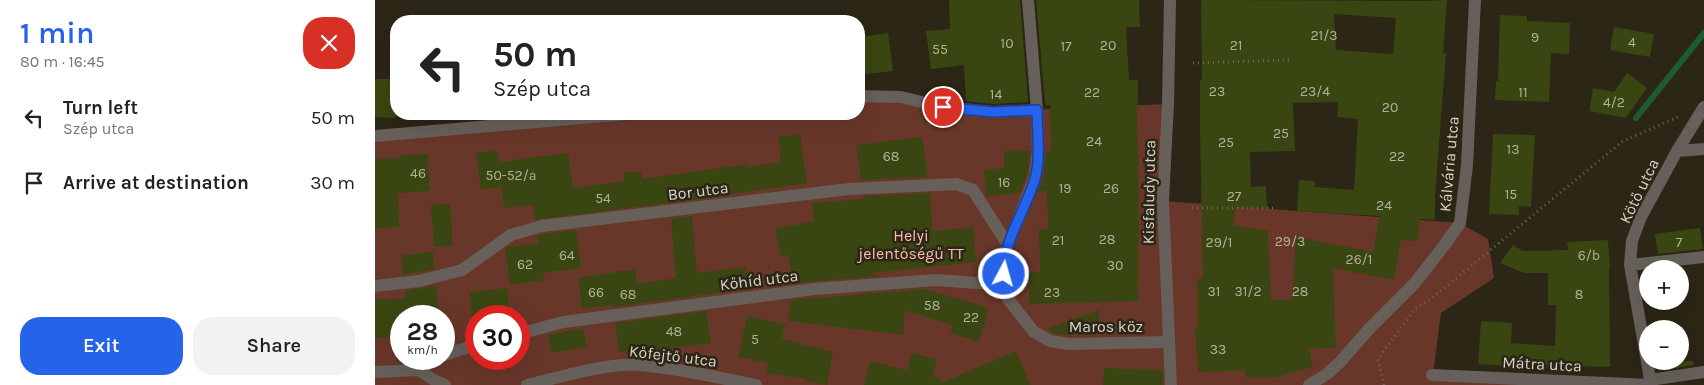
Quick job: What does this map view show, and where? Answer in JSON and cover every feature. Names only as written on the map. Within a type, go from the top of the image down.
[{"type":"street","name":"Maros köz","points":[[1028,0],[1037,110],[1038,150],[1035,177],[1003,263],[1008,299],[1033,331],[1050,341],[1069,344],[1168,342]]},
{"type":"street","name":"Kisfaludy utca","points":[[1170,0],[1168,104],[1163,201],[1171,385]]},
{"type":"street","name":"Kálvária utca","points":[[1309,385],[1327,374],[1415,283],[1460,223],[1467,165],[1475,0]]},
{"type":"street","points":[[865,96],[901,97],[943,107],[993,112],[1037,110]]},
{"type":"street","name":"Kötő utca","points":[[1650,384],[1630,265],[1633,242],[1641,217],[1677,150],[1704,107]]},
{"type":"street","points":[[375,136],[558,120]]},
{"type":"street","points":[[1677,150],[1704,149]]},
{"type":"street","name":"Bor utca","points":[[375,286],[419,281],[462,270],[511,234],[542,226],[849,190],[956,184],[973,190],[1009,245]]},
{"type":"street","points":[[1630,265],[1704,258]]},
{"type":"street","name":"Kőhíd utca","points":[[530,331],[563,322],[813,289],[937,280],[1005,285]]},
{"type":"street","name":"Kőfejtő utca","points":[[527,385],[610,367],[639,365],[757,385]]},
{"type":"street","points":[[375,372],[418,370],[445,385]]},
{"type":"street","name":"Mátra utca","points":[[1433,375],[1650,384],[1704,372]]},
{"type":"path","points":[[1193,63],[1291,60]]},
{"type":"path","points":[[1384,385],[1378,359],[1415,310],[1623,141],[1686,113]]},
{"type":"path","points":[[1192,208],[1274,208]]},
{"type":"green space","name":"Helyi jelentőségű TT","points":[[865,97],[1025,110],[1168,104],[1163,201],[1460,223],[1488,239],[1494,278],[1441,313],[1433,375],[1649,385],[375,385],[375,136],[558,120],[865,120]]},
{"type":"building","points":[[949,0],[1020,0],[1028,102],[993,104],[966,101],[964,65],[931,69],[926,31],[950,29]]},
{"type":"building","points":[[1036,0],[1139,0],[1140,27],[1126,27],[1129,80],[1138,80],[1138,301],[1029,304],[1029,272],[1040,272],[1039,229],[1048,229],[1047,191],[1038,192],[1043,178],[1046,151],[1051,151],[1050,105],[1046,105],[1045,102]]},
{"type":"building","points":[[1201,0],[1447,0],[1443,53],[1446,53],[1435,196],[1435,220],[1420,219],[1418,241],[1401,240],[1394,280],[1333,268],[1336,348],[1309,349],[1313,367],[1278,377],[1245,377],[1245,370],[1198,372],[1195,327],[1198,327],[1197,279],[1203,278],[1200,131],[1200,80],[1202,80]],"holes":[[[1334,14],[1396,18],[1393,54],[1336,50]],[[1338,102],[1337,117],[1358,119],[1354,190],[1315,187],[1315,181],[1299,180],[1297,211],[1379,216],[1373,252],[1296,237],[1292,300],[1271,300],[1268,231],[1233,225],[1236,207],[1267,209],[1266,186],[1251,187],[1250,153],[1295,151],[1293,103]]]},
{"type":"building","points":[[1500,15],[1527,16],[1527,21],[1570,23],[1569,54],[1551,53],[1549,102],[1495,100],[1496,81],[1498,81]]},
{"type":"building","points":[[1614,27],[1654,34],[1650,57],[1610,50]]},
{"type":"building","points":[[888,33],[893,71],[865,74],[865,36]]},
{"type":"building","points":[[1627,73],[1647,88],[1626,118],[1589,111],[1593,88],[1614,92]]},
{"type":"building","points":[[375,79],[390,79],[390,118],[375,117]]},
{"type":"building","points":[[800,134],[807,183],[535,220],[533,205],[504,208],[502,187],[481,190],[476,153],[497,150],[499,162],[568,153],[573,188],[625,181],[623,173],[641,171],[642,179],[748,164],[748,167],[781,162],[778,137]]},
{"type":"building","points":[[1493,134],[1535,135],[1531,207],[1519,206],[1519,215],[1489,214]]},
{"type":"building","points":[[922,137],[928,177],[861,180],[856,145]]},
{"type":"building","points":[[1004,151],[1030,151],[1027,175],[1020,193],[986,196],[984,171],[1004,167]]},
{"type":"building","points":[[428,154],[430,191],[398,193],[399,227],[375,228],[375,159],[400,158],[399,155]]},
{"type":"building","points":[[930,193],[933,231],[973,227],[976,262],[870,273],[881,276],[794,283],[788,255],[781,257],[775,229],[814,221],[812,203],[863,199],[863,196]]},
{"type":"building","points":[[450,204],[453,245],[434,247],[431,205]]},
{"type":"building","points":[[692,216],[697,273],[746,267],[748,289],[613,307],[612,305],[582,309],[578,278],[635,269],[637,284],[676,278],[671,219]]},
{"type":"building","points":[[1700,228],[1703,249],[1658,254],[1655,234]]},
{"type":"building","points":[[576,230],[581,268],[543,273],[544,280],[510,285],[505,249],[538,243],[537,236],[544,234]]},
{"type":"building","points":[[1608,240],[1610,267],[1610,367],[1538,365],[1538,368],[1478,364],[1481,321],[1512,323],[1511,343],[1555,346],[1556,305],[1548,305],[1548,273],[1524,273],[1500,263],[1513,245],[1523,251],[1568,250],[1567,242]]},
{"type":"building","points":[[433,252],[434,269],[403,275],[402,255]]},
{"type":"building","points":[[436,285],[438,305],[390,305],[390,337],[375,338],[375,299],[405,299],[405,291]]},
{"type":"building","points":[[507,288],[509,305],[471,305],[470,292]]},
{"type":"building","points":[[924,289],[989,308],[979,342],[950,333],[953,325],[905,311],[903,335],[788,321],[791,300]]},
{"type":"building","points":[[1099,310],[1100,334],[1064,335],[1053,333],[1046,329]]},
{"type":"building","points":[[706,311],[711,343],[625,354],[626,351],[619,352],[615,323]]},
{"type":"building","points":[[747,316],[785,324],[782,339],[833,352],[827,385],[806,381],[806,379],[766,373],[768,363],[738,357]]},
{"type":"building","points":[[583,328],[587,347],[551,353],[548,335]]},
{"type":"building","points":[[1016,351],[1030,385],[864,385],[870,361],[907,370],[912,353],[937,359],[933,377],[941,379],[941,383]]},
{"type":"building","points":[[1689,361],[1693,361],[1694,365],[1689,366]]},
{"type":"building","points":[[1104,368],[1162,370],[1163,385],[1103,385]]},
{"type":"waterway","points":[[1636,118],[1704,33]]},
{"type":"route","points":[[943,107],[993,112],[1037,110],[1038,150],[1035,177],[1003,263],[1004,274]]}]
